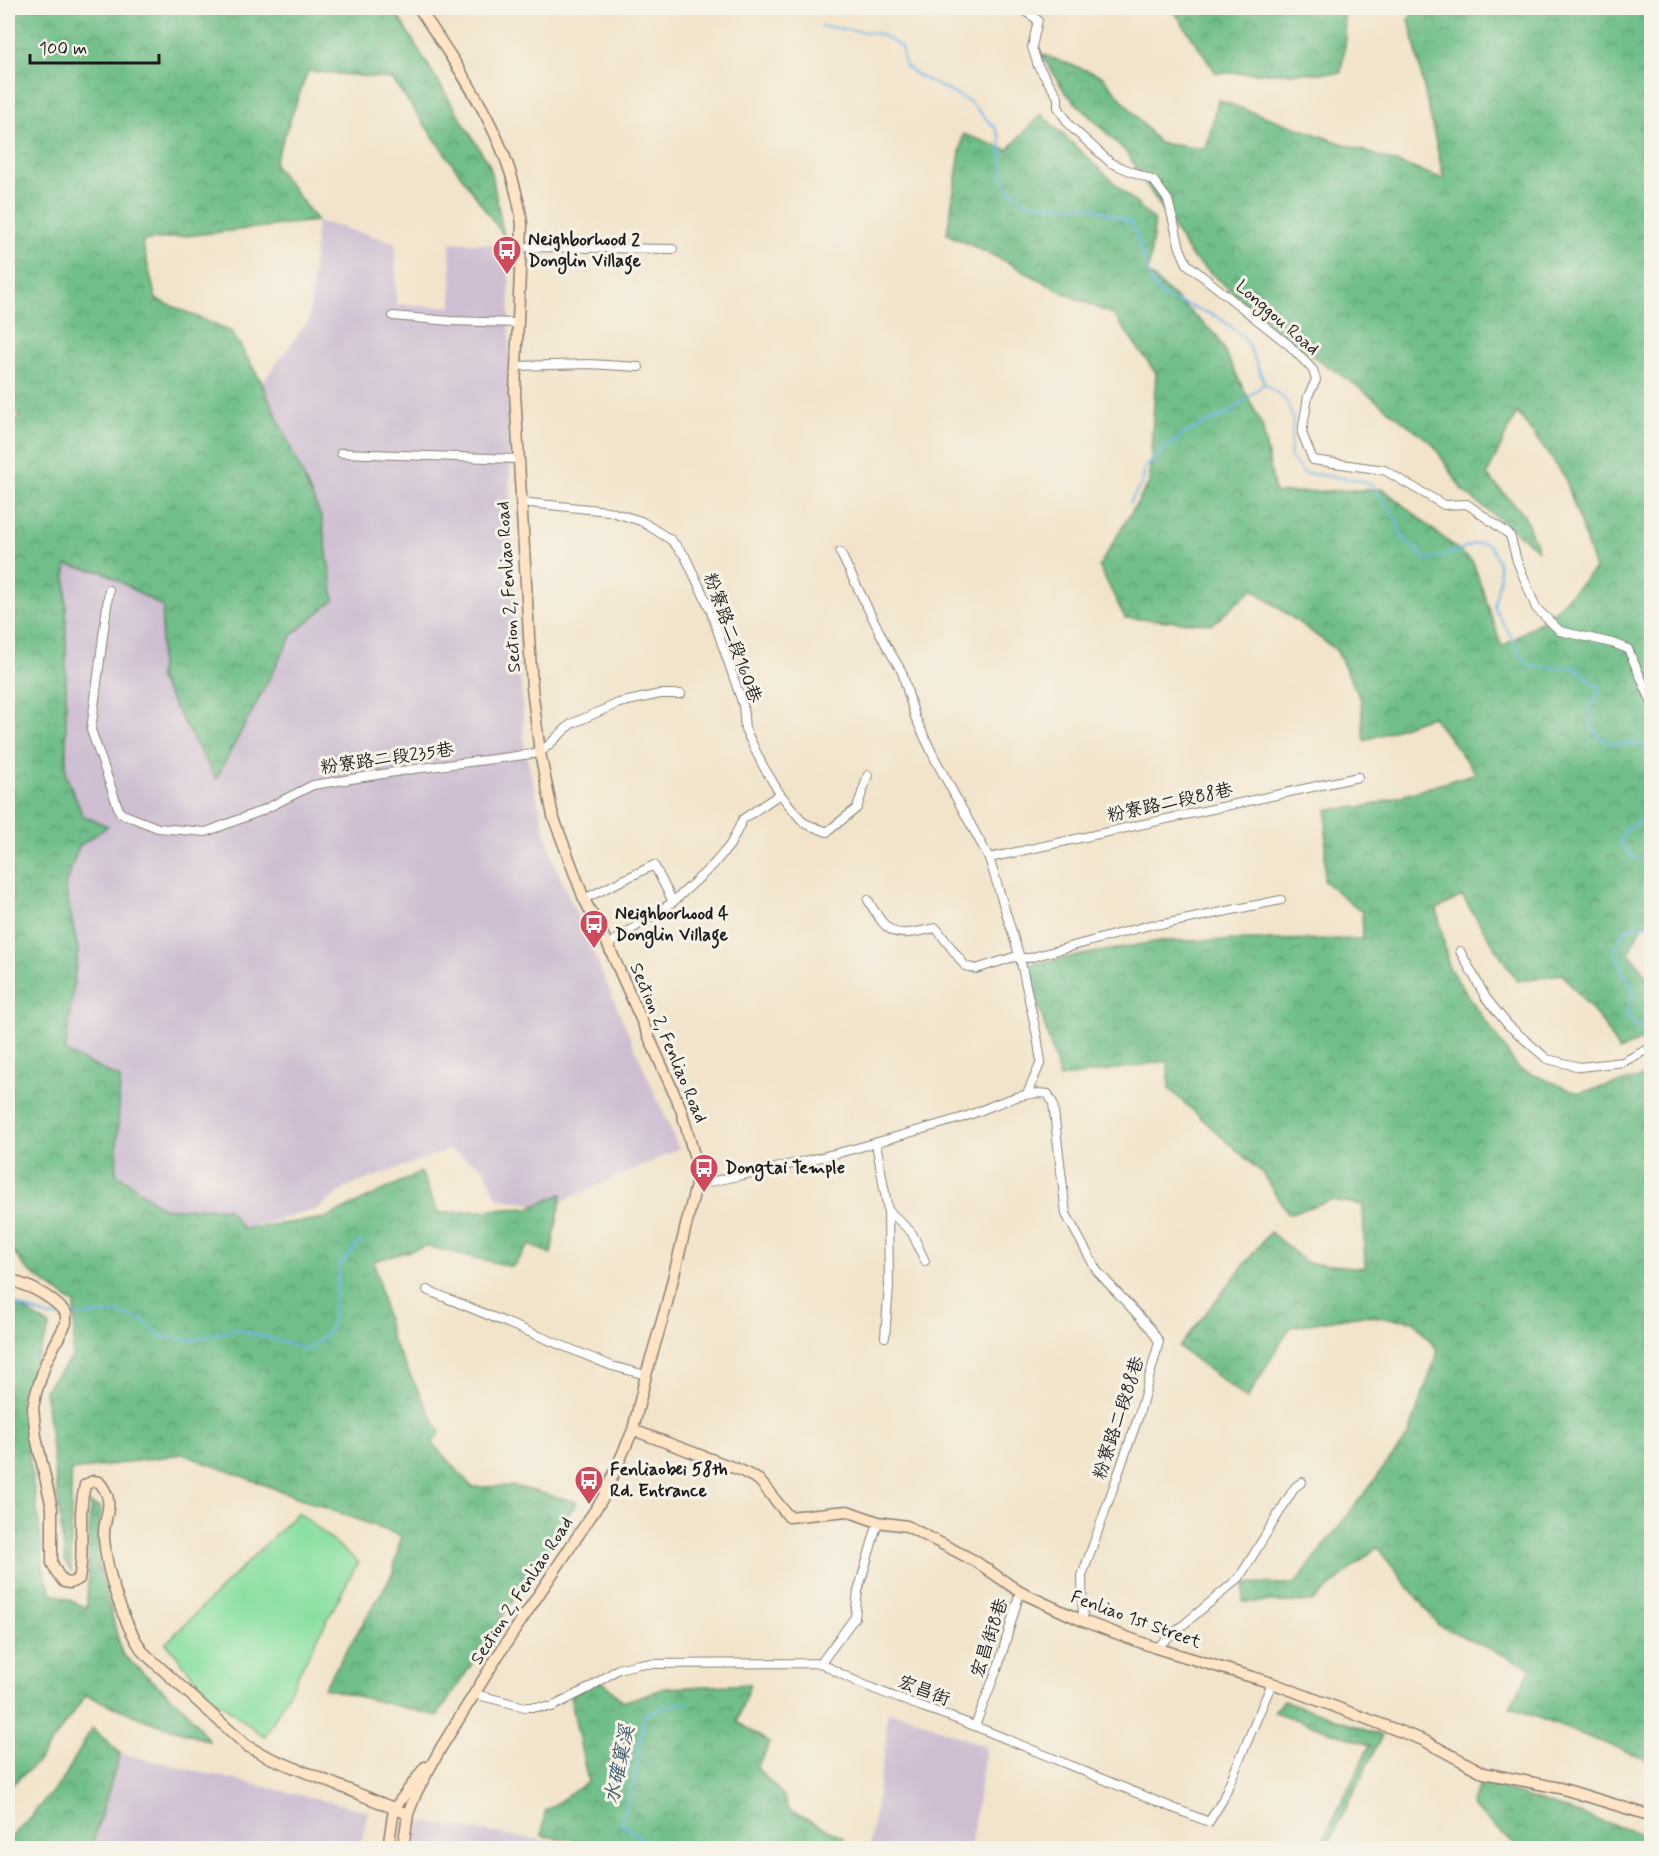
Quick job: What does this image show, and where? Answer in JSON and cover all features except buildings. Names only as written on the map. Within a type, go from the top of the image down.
[{"type":"main road","name":"Section 2, Fenliao Road","points":[[403,1848],[408,1814],[417,1791],[442,1746],[603,1498],[633,1430],[696,1185],[696,1162],[681,1109],[608,945],[584,899],[553,816],[540,753],[532,687],[520,502],[514,392],[522,224],[519,201],[502,148],[481,103],[419,8]]},
{"type":"main road","points":[[8,1276],[56,1303],[66,1318],[46,1362],[33,1408],[36,1437],[52,1508],[52,1563],[57,1573],[64,1582],[70,1583],[80,1579],[82,1498],[85,1485],[93,1481],[99,1482],[108,1496],[109,1509],[104,1537],[118,1602],[143,1652],[247,1746],[267,1757],[408,1814]]},
{"type":"main road","name":"Fenliao 1st Street","points":[[633,1430],[740,1470],[759,1480],[789,1517],[847,1511],[878,1522],[907,1526],[975,1561],[1020,1592],[1083,1621],[1156,1648],[1272,1683],[1423,1740],[1484,1773],[1560,1788],[1652,1816]]},
{"type":"main road","name":"Section 2, Fenliao Road","points":[[388,1848],[394,1809],[442,1746]]},
{"type":"street","name":"Longgou Road","points":[[1020,8],[1038,20],[1032,47],[1038,66],[1058,97],[1058,107],[1070,126],[1111,163],[1154,181],[1168,200],[1180,248],[1187,264],[1289,345],[1313,370],[1316,380],[1308,396],[1302,434],[1313,460],[1384,470],[1444,505],[1467,504],[1501,528],[1510,535],[1517,561],[1536,608],[1560,631],[1628,649],[1652,703]]},
{"type":"street","points":[[521,247],[673,249]]},
{"type":"street","points":[[393,316],[450,321],[518,323]]},
{"type":"street","points":[[516,366],[589,364],[639,367]]},
{"type":"street","points":[[341,453],[518,459]]},
{"type":"street","name":"粉寮路二段160巷","points":[[520,502],[608,511],[641,521],[671,540],[685,556],[710,609],[743,705],[745,729],[780,794],[804,823],[827,832],[856,808],[868,775]]},
{"type":"street","points":[[696,1185],[876,1143],[962,1117],[1027,1094],[1041,1062],[1020,958],[989,858],[935,759],[915,717],[902,672],[886,645],[840,552]]},
{"type":"street","name":"粉寮路二段235巷","points":[[109,590],[91,730],[120,813],[158,828],[206,832],[261,811],[313,785],[540,753]]},
{"type":"street","points":[[540,753],[571,724],[619,703],[660,694],[681,694]]},
{"type":"street","name":"粉寮路二段88巷","points":[[989,858],[1358,777]]},
{"type":"street","points":[[608,945],[673,902],[713,865],[730,845],[743,819],[780,794]]},
{"type":"street","points":[[584,899],[654,865],[673,902]]},
{"type":"street","points":[[868,900],[881,923],[888,930],[908,934],[936,928],[965,966],[976,969],[1014,957],[1029,958],[1150,925],[1281,900]]},
{"type":"street","points":[[1460,951],[1486,998],[1508,1025],[1547,1059],[1580,1067],[1623,1062],[1652,1047]]},
{"type":"street","name":"粉寮路二段88巷","points":[[1027,1094],[1039,1092],[1048,1094],[1053,1102],[1066,1214],[1085,1252],[1097,1271],[1151,1329],[1159,1342],[1138,1418],[1082,1576],[1083,1621]]},
{"type":"street","points":[[876,1143],[888,1210],[889,1287],[885,1337]]},
{"type":"street","points":[[888,1210],[912,1233],[926,1261]]},
{"type":"street","points":[[427,1290],[612,1366],[646,1376]]},
{"type":"street","points":[[1156,1648],[1239,1578],[1295,1487],[1302,1482]]},
{"type":"street","points":[[821,1663],[855,1617],[858,1591],[878,1522]]},
{"type":"street","name":"宏昌街8巷","points":[[975,1726],[999,1664],[1020,1592]]},
{"type":"street","name":"宏昌街","points":[[474,1694],[525,1707],[552,1707],[590,1689],[618,1669],[639,1664],[821,1663],[837,1673],[975,1726],[1209,1822],[1222,1801],[1272,1683]]},
{"type":"shaded area","points":[[317,221],[395,242],[396,304],[452,307],[450,242],[509,245],[510,516],[525,750],[552,858],[679,1149],[549,1207],[497,1198],[485,1168],[449,1150],[349,1186],[316,1210],[243,1229],[227,1208],[164,1209],[116,1173],[120,1078],[65,1052],[78,950],[65,886],[79,846],[83,816],[66,775],[66,564],[104,572],[163,607],[159,679],[216,778],[293,634],[334,600],[322,519],[262,383],[309,320]]},
{"type":"shaded area","points":[[887,1712],[906,1715],[986,1747],[970,1848],[869,1848],[886,1742]]},
{"type":"shaded area","points":[[120,1753],[368,1811],[360,1848],[91,1848]]},
{"type":"shaded area","points":[[416,1821],[592,1848],[413,1848]]},
{"type":"green space","points":[[8,8],[393,8],[490,166],[504,236],[392,79],[308,71],[274,164],[317,221],[142,241],[156,299],[232,332],[262,383],[322,519],[334,600],[293,634],[216,779],[159,679],[163,607],[104,572],[66,565],[66,775],[83,816],[108,826],[79,846],[65,886],[78,950],[65,1052],[120,1078],[116,1173],[164,1209],[227,1208],[243,1229],[326,1218],[421,1172],[438,1213],[529,1208],[562,1194],[551,1254],[530,1245],[512,1267],[427,1246],[374,1261],[391,1338],[440,1433],[432,1443],[472,1487],[514,1486],[577,1502],[438,1716],[324,1688],[393,1573],[401,1536],[182,1454],[71,1471],[71,1571],[65,1562],[45,1389],[73,1356],[75,1304],[27,1270],[8,1245],[8,429],[20,415],[8,406]]},
{"type":"green space","points":[[1172,8],[1343,8],[1346,39],[1341,73],[1216,73]]},
{"type":"green space","points":[[1413,8],[1651,8],[1652,927],[1643,924],[1629,952],[1647,977],[1651,1035],[1619,1051],[1602,1022],[1562,974],[1517,981],[1462,896],[1437,909],[1449,968],[1519,1069],[1579,1093],[1651,1075],[1651,1766],[1644,1758],[1510,1707],[1531,1668],[1438,1625],[1377,1547],[1312,1602],[1243,1602],[1245,1583],[1295,1584],[1408,1436],[1438,1351],[1414,1321],[1362,1315],[1290,1327],[1247,1399],[1179,1347],[1270,1232],[1307,1263],[1365,1268],[1363,1205],[1332,1200],[1288,1214],[1262,1173],[1169,1089],[1168,1061],[1060,1078],[1027,965],[1160,941],[1363,939],[1362,912],[1324,881],[1327,810],[1369,806],[1476,773],[1432,716],[1364,741],[1361,700],[1336,650],[1253,589],[1213,624],[1125,618],[1099,566],[1149,483],[1156,373],[1114,315],[1062,292],[1009,263],[947,234],[963,134],[1008,150],[1041,114],[1155,221],[1148,273],[1217,336],[1262,425],[1275,493],[1383,489],[1473,562],[1502,647],[1549,616],[1595,569],[1565,477],[1517,412],[1487,475],[1524,515],[1538,550],[1462,490],[1433,444],[1357,386],[1283,336],[1191,256],[1127,153],[1065,92],[1041,54],[1102,76],[1159,143],[1206,149],[1218,100],[1444,179],[1409,19]]},
{"type":"green space","points":[[8,1294],[13,1302],[50,1326],[21,1398],[43,1567],[51,1592],[87,1608],[90,1503],[101,1509],[97,1557],[122,1654],[187,1711],[209,1741],[148,1721],[86,1695],[37,1763],[8,1788]]},
{"type":"green space","points":[[298,1512],[358,1562],[265,1737],[208,1694],[166,1643]]},
{"type":"green space","points":[[602,1681],[623,1702],[665,1688],[750,1684],[737,1722],[770,1743],[757,1768],[784,1796],[787,1809],[844,1838],[845,1848],[606,1848],[602,1843],[542,1836],[545,1811],[588,1782],[570,1695]]},
{"type":"green space","points":[[1283,1700],[1382,1736],[1326,1848],[1319,1848],[1370,1745],[1274,1712]]},
{"type":"green space","points":[[92,1728],[120,1753],[91,1848],[8,1848],[8,1841],[62,1781]]},
{"type":"green space","points":[[1481,1782],[1651,1837],[1651,1848],[1518,1848],[1471,1805]]},
{"type":"waterway","points":[[821,26],[880,34],[901,47],[905,65],[915,74],[969,101],[996,129],[1000,137],[1004,183],[1026,203],[1093,207],[1132,223],[1152,283],[1163,296],[1218,317],[1241,334],[1248,344],[1265,384],[1286,400],[1293,419],[1290,456],[1303,473],[1358,480],[1373,485],[1395,517],[1403,538],[1427,560],[1474,544],[1485,543],[1490,546],[1498,561],[1500,576],[1494,607],[1527,665],[1574,667],[1600,688],[1590,710],[1592,728],[1606,742],[1642,745],[1652,750]]},
{"type":"waterway","points":[[1130,502],[1143,482],[1144,469],[1162,450],[1184,434],[1231,412],[1264,384]]},
{"type":"waterway","points":[[1652,816],[1626,829],[1621,842],[1632,857],[1652,863]]},
{"type":"waterway","points":[[1652,926],[1637,925],[1624,931],[1615,950],[1621,969],[1634,990],[1626,1016],[1652,1037]]},
{"type":"waterway","points":[[70,1316],[120,1313],[144,1321],[161,1336],[191,1340],[237,1329],[310,1350],[331,1328],[340,1265],[361,1241]]},
{"type":"waterway","points":[[8,1302],[49,1317],[61,1316]]},
{"type":"waterway","name":"水確窠溪","points":[[655,1848],[620,1823],[636,1775],[644,1715],[663,1707],[688,1702]]},
{"type":"place","name":"Neighborhood 2 Donglin Village","points":[[507,276]]},
{"type":"place","name":"Neighborhood 4 Donglin Village","points":[[594,950]]},
{"type":"place","name":"Dongtai Temple","points":[[704,1194]]},
{"type":"place","name":"Fenliaobei 58th Rd. Entrance","points":[[589,1506]]}]
